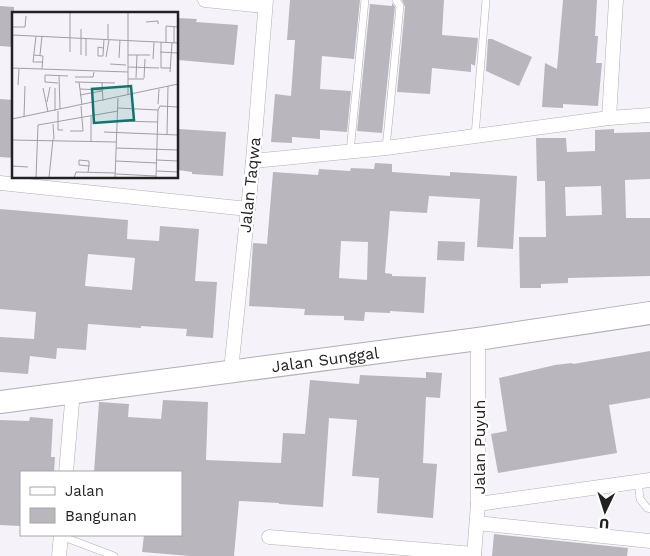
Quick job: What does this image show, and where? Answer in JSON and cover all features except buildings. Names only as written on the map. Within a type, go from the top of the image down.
[{"type":"main road","name":"Jalan Sunggal","points":[[0,402],[231,370],[478,339],[650,313]]},
{"type":"street","points":[[205,0],[266,3]]},
{"type":"street","points":[[608,118],[616,0]]},
{"type":"street","name":"Jalan Taqwa","points":[[231,370],[253,161],[266,3]]},
{"type":"street","points":[[253,161],[386,148],[608,118],[650,115]]},
{"type":"street","points":[[0,183],[248,209]]},
{"type":"street","name":"Jalan Puyuh","points":[[474,555],[478,523],[478,339]]},
{"type":"street","points":[[66,471],[73,391]]},
{"type":"street","points":[[478,504],[644,481]]},
{"type":"street","points":[[478,523],[650,541]]},
{"type":"street","points":[[59,556],[61,536]]},
{"type":"street","points":[[269,537],[474,555]]},
{"type":"lane","points":[[350,152],[365,0]]},
{"type":"lane","points":[[386,148],[400,6],[396,0]]},
{"type":"lane","points":[[475,136],[486,0]]},
{"type":"lane","points":[[644,481],[640,499],[647,508],[650,508]]},
{"type":"lane","points":[[61,536],[114,556]]}]
